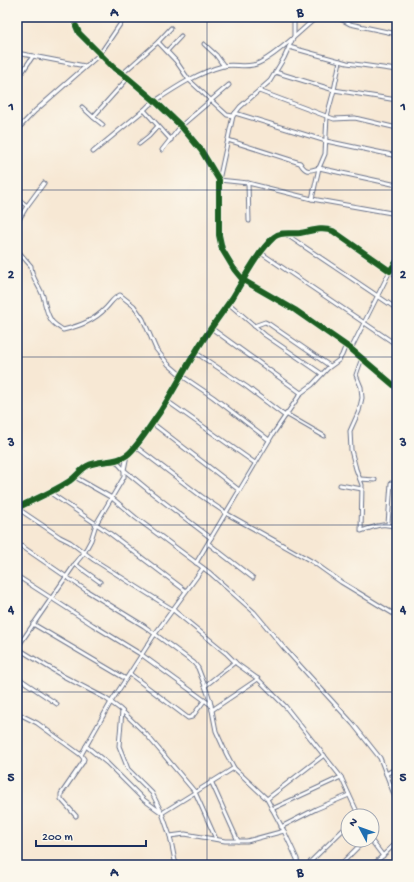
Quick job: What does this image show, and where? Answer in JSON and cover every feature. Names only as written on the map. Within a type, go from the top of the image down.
[{"type":"street","points":[[17,130],[35,111],[100,54],[125,17]]},
{"type":"street","points":[[294,17],[294,36],[270,81],[234,114],[219,180],[219,235],[222,249],[243,280],[295,310],[346,345],[396,386]]},
{"type":"street","points":[[93,152],[155,101],[189,80],[224,66],[258,64],[272,55],[317,17]]},
{"type":"street","points":[[337,17],[350,24],[397,34]]},
{"type":"street","points":[[76,26],[79,33],[100,54],[155,101],[181,126],[201,150],[219,180]]},
{"type":"street","points":[[122,74],[158,42],[171,28]]},
{"type":"street","points":[[167,51],[181,36]]},
{"type":"street","points":[[158,42],[176,61],[189,80],[228,115],[234,114],[326,141],[397,156]]},
{"type":"street","points":[[204,44],[224,66]]},
{"type":"street","points":[[289,47],[340,61],[397,70]]},
{"type":"street","points":[[17,53],[85,66]]},
{"type":"street","points":[[17,80],[33,56]]},
{"type":"street","points":[[312,199],[319,168],[325,154],[327,116],[340,61]]},
{"type":"street","points":[[275,72],[334,90],[397,100]]},
{"type":"street","points":[[93,117],[128,78]]},
{"type":"street","points":[[162,150],[181,126],[229,84]]},
{"type":"street","points":[[259,91],[334,119],[355,118],[397,128]]},
{"type":"street","points":[[82,107],[103,125]]},
{"type":"street","points":[[144,110],[170,140]]},
{"type":"street","points":[[139,144],[158,126]]},
{"type":"street","points":[[228,140],[300,163],[304,169],[309,171],[319,168],[397,185]]},
{"type":"street","points":[[219,180],[248,183],[312,199],[397,214]]},
{"type":"street","points":[[17,223],[27,206],[44,183]]},
{"type":"street","points":[[248,183],[249,221]]},
{"type":"street","points":[[17,198],[27,206]]},
{"type":"street","points":[[355,808],[341,777],[285,706],[258,678],[236,662],[172,609],[94,560],[70,542],[17,508],[68,482],[86,466],[96,462],[115,460],[127,455],[167,401],[211,328],[261,253],[275,236],[284,233],[301,233],[321,229],[333,230],[397,276]]},
{"type":"street","points":[[284,233],[397,309]]},
{"type":"street","points":[[17,250],[31,266],[31,273],[42,294],[46,312],[51,321],[56,325],[63,330],[78,327],[89,322],[106,309],[114,298],[120,295],[134,306],[143,319],[156,349],[168,364],[269,440]]},
{"type":"street","points":[[261,253],[397,345]]},
{"type":"street","points":[[351,349],[390,271],[397,261]]},
{"type":"street","points":[[228,303],[265,335],[322,374]]},
{"type":"street","points":[[254,326],[265,322],[269,324],[330,366]]},
{"type":"street","points":[[211,328],[301,392]]},
{"type":"street","points":[[196,563],[269,440],[301,392],[312,385],[342,356],[346,345]]},
{"type":"street","points":[[196,353],[248,387],[286,415],[324,436]]},
{"type":"street","points":[[362,358],[356,375],[361,387],[362,398],[359,411],[350,431],[351,450],[362,489],[361,531],[384,524],[397,528]]},
{"type":"street","points":[[396,386],[397,380]]},
{"type":"street","points":[[167,401],[255,463]]},
{"type":"street","points":[[152,423],[239,490]]},
{"type":"street","points":[[135,446],[200,496],[225,513],[313,562],[341,582],[397,616]]},
{"type":"street","points":[[127,455],[124,477],[96,524],[91,540],[84,553],[66,576],[17,648],[63,676],[84,685],[111,702],[146,734],[195,792],[216,839]]},
{"type":"street","points":[[115,460],[124,470],[152,493],[212,538]]},
{"type":"street","points":[[75,477],[112,498],[136,518],[203,568],[258,616],[284,648],[353,724],[380,758],[397,802]]},
{"type":"street","points":[[360,479],[375,480]]},
{"type":"street","points":[[388,524],[391,483]]},
{"type":"street","points":[[340,485],[362,489]]},
{"type":"street","points":[[49,492],[137,553],[186,591]]},
{"type":"street","points":[[17,543],[155,634],[198,668],[211,706],[216,731],[234,768],[267,799],[284,831],[298,865]]},
{"type":"street","points":[[208,544],[253,578]]},
{"type":"street","points":[[75,564],[100,582]]},
{"type":"street","points":[[81,754],[111,702],[155,634],[203,568]]},
{"type":"street","points":[[17,576],[142,655],[211,706]]},
{"type":"street","points":[[33,624],[126,679]]},
{"type":"street","points":[[205,686],[236,662]]},
{"type":"street","points":[[130,674],[188,718],[192,717],[204,701]]},
{"type":"street","points":[[17,677],[57,704]]},
{"type":"street","points":[[212,710],[258,678]]},
{"type":"street","points":[[122,711],[119,746],[128,769],[152,793],[162,813],[170,836],[175,861],[178,865]]},
{"type":"street","points":[[17,713],[37,723],[81,754],[84,759],[61,794],[61,799],[76,816]]},
{"type":"street","points":[[86,746],[107,763],[144,800],[162,813]]},
{"type":"street","points":[[267,799],[324,755]]},
{"type":"street","points":[[162,813],[234,768]]},
{"type":"street","points":[[386,774],[397,768]]},
{"type":"street","points":[[272,809],[341,777]]},
{"type":"street","points":[[211,781],[238,841]]},
{"type":"street","points":[[281,827],[316,809],[349,795]]},
{"type":"street","points":[[170,836],[185,834],[225,841],[247,841],[284,831]]},
{"type":"street","points":[[307,865],[340,833]]},
{"type":"street","points":[[373,865],[397,842]]},
{"type":"street","points":[[340,865],[357,848]]},
{"type":"street","points":[[377,848],[383,856]]},
{"type":"cycle path","points":[[76,26],[79,33],[114,68],[155,101],[181,126],[201,150],[219,180],[219,235],[222,249],[234,269],[243,280],[295,310],[351,349],[397,388]]},
{"type":"cycle path","points":[[17,508],[62,486],[87,466],[117,460],[131,452],[160,412],[199,346],[233,297],[257,258],[268,243],[277,235],[283,233],[300,233],[324,229],[329,230],[333,231],[390,271],[397,261]]}]
